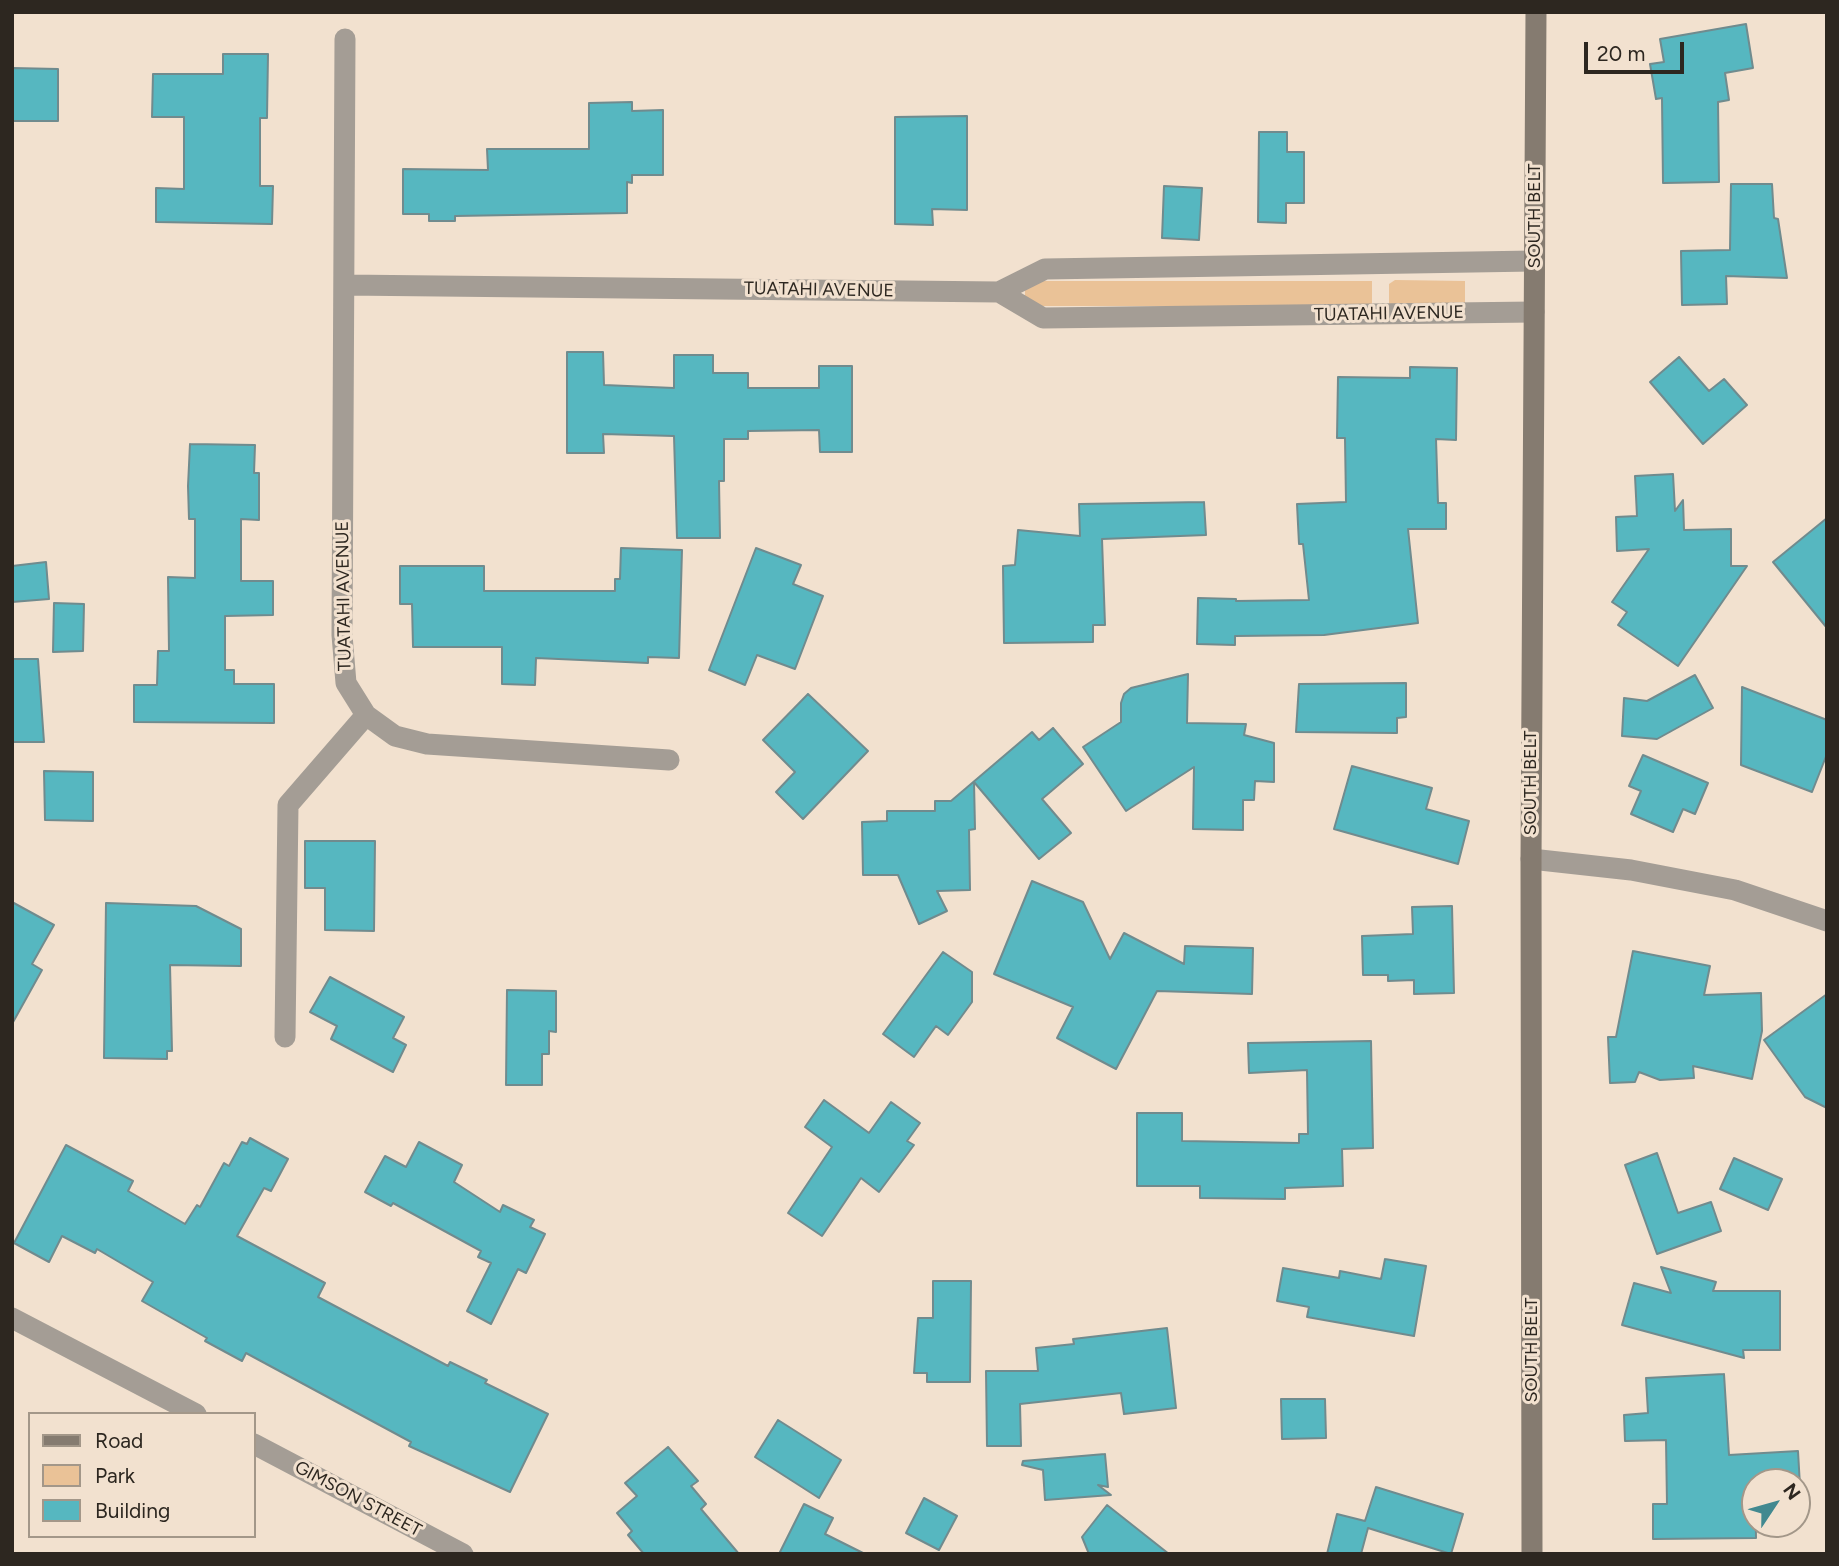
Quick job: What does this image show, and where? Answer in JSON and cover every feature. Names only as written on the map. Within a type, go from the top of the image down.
[{"type":"street","name":"SOUTH BELT","points":[[1532,1554],[1531,859],[1536,12]]},
{"type":"street","name":"TUATAHI AVENUE","points":[[345,39],[342,635],[346,683],[366,715],[395,736],[427,744],[669,760]]},
{"type":"street","name":"TUATAHI AVENUE","points":[[345,285],[999,292],[1045,269],[1534,261]]},
{"type":"street","name":"TUATAHI AVENUE","points":[[999,292],[1043,318],[1534,312]]},
{"type":"street","points":[[285,1037],[288,806],[366,715]]},
{"type":"street","points":[[1531,859],[1631,870],[1735,890],[1827,921]]},
{"type":"street","points":[[12,1318],[192,1412]]},
{"type":"street","name":"GIMSON STREET","points":[[256,1445],[463,1554]]},
{"type":"green space","points":[[1395,280],[1465,281],[1465,307],[1389,306],[1389,284]]},
{"type":"green space","points":[[1039,281],[1372,281],[1372,306],[1038,306],[1025,296],[1025,289]]},
{"type":"building","points":[[1746,24],[1753,68],[1725,73],[1729,100],[1718,102],[1719,182],[1663,183],[1662,98],[1656,99],[1650,64],[1664,62],[1660,39]]},
{"type":"building","points":[[223,54],[268,54],[267,118],[260,118],[260,186],[273,186],[272,224],[156,222],[156,188],[184,189],[184,117],[152,117],[153,74],[223,74]]},
{"type":"building","points":[[12,68],[58,69],[58,121],[12,121]]},
{"type":"building","points":[[632,102],[632,111],[663,110],[663,175],[632,175],[632,183],[627,182],[627,213],[455,216],[455,221],[429,221],[429,214],[403,214],[403,169],[488,170],[487,149],[589,149],[589,103]]},
{"type":"building","points":[[967,116],[967,210],[932,209],[933,225],[895,224],[895,117]]},
{"type":"building","points":[[1259,132],[1287,132],[1287,152],[1304,152],[1304,203],[1286,203],[1286,223],[1258,222]]},
{"type":"building","points":[[1731,184],[1772,184],[1774,218],[1778,219],[1787,278],[1726,276],[1727,304],[1682,305],[1681,251],[1730,250]]},
{"type":"building","points":[[1164,186],[1202,188],[1199,240],[1162,238]]},
{"type":"building","points":[[567,352],[603,352],[604,385],[674,388],[674,355],[713,355],[713,373],[748,373],[748,388],[819,388],[819,366],[852,366],[852,452],[820,452],[819,430],[748,431],[748,439],[724,439],[724,481],[719,481],[720,538],[677,538],[674,436],[603,434],[604,453],[567,453]]},
{"type":"building","points":[[1679,357],[1709,391],[1724,379],[1747,405],[1703,444],[1650,382]]},
{"type":"building","points":[[1410,367],[1457,368],[1456,440],[1436,439],[1438,503],[1446,503],[1446,529],[1408,529],[1418,623],[1324,635],[1235,636],[1235,645],[1197,644],[1198,598],[1236,601],[1309,600],[1303,544],[1299,544],[1297,504],[1346,502],[1345,438],[1337,438],[1338,377],[1410,378]]},
{"type":"building","points":[[190,444],[255,445],[254,473],[259,473],[259,520],[241,519],[241,581],[273,581],[273,615],[225,616],[225,670],[234,670],[234,684],[274,684],[274,723],[134,722],[134,685],[157,685],[158,651],[169,651],[168,577],[195,578],[195,519],[189,519]]},
{"type":"building","points":[[1673,474],[1675,511],[1683,500],[1684,530],[1731,529],[1731,566],[1747,566],[1678,666],[1618,625],[1627,612],[1612,602],[1649,549],[1617,551],[1616,517],[1637,516],[1635,476]]},
{"type":"building","points":[[1204,502],[1206,535],[1102,539],[1105,625],[1093,625],[1093,642],[1004,643],[1003,566],[1015,565],[1018,530],[1080,536],[1079,504]]},
{"type":"building","points":[[1827,518],[1827,628],[1773,562]]},
{"type":"building","points":[[621,548],[682,550],[679,658],[648,657],[648,663],[536,658],[535,685],[502,684],[502,647],[413,647],[412,604],[400,604],[400,566],[484,566],[484,591],[615,591],[615,579],[620,579]]},
{"type":"building","points":[[756,548],[801,565],[793,584],[823,596],[795,669],[757,655],[745,685],[709,670]]},
{"type":"building","points":[[46,562],[49,599],[12,602],[12,566]]},
{"type":"building","points":[[54,603],[84,604],[83,651],[53,652]]},
{"type":"building","points":[[12,659],[38,659],[44,742],[12,742]]},
{"type":"building","points":[[1188,674],[1187,723],[1246,724],[1244,735],[1274,743],[1274,782],[1255,781],[1254,800],[1243,800],[1243,830],[1193,829],[1194,767],[1126,811],[1083,747],[1121,722],[1121,703],[1124,694],[1131,688]]},
{"type":"building","points":[[1695,675],[1713,708],[1657,739],[1622,736],[1624,698],[1647,701]]},
{"type":"building","points":[[1406,683],[1406,717],[1397,718],[1397,733],[1296,732],[1299,684]]},
{"type":"building","points":[[1742,687],[1827,720],[1827,754],[1812,792],[1741,765]]},
{"type":"building","points":[[808,694],[868,751],[803,819],[776,792],[795,772],[763,740]]},
{"type":"building","points":[[1053,728],[1083,764],[1042,799],[1071,833],[1039,859],[974,782],[975,829],[969,830],[970,890],[937,891],[947,911],[919,924],[898,875],[863,875],[862,822],[887,821],[887,811],[935,811],[935,801],[951,801],[1032,732],[1039,740]]},
{"type":"building","points":[[1643,755],[1708,783],[1695,814],[1683,809],[1673,832],[1631,814],[1641,791],[1629,786]]},
{"type":"building","points":[[1352,766],[1432,788],[1426,809],[1469,821],[1458,864],[1334,829]]},
{"type":"building","points":[[44,771],[93,772],[93,821],[45,820]]},
{"type":"building","points":[[305,841],[375,841],[374,931],[325,930],[325,888],[305,888]]},
{"type":"building","points":[[1032,881],[1083,902],[1110,959],[1124,933],[1184,964],[1185,946],[1253,948],[1252,994],[1157,991],[1116,1069],[1057,1038],[1073,1007],[994,974]]},
{"type":"building","points":[[12,902],[54,925],[32,964],[42,970],[12,1024]]},
{"type":"building","points":[[106,903],[196,906],[241,929],[241,966],[170,965],[172,1051],[167,1051],[167,1059],[104,1058]]},
{"type":"building","points":[[1452,906],[1454,993],[1414,994],[1414,980],[1388,981],[1388,975],[1363,975],[1362,936],[1413,934],[1412,907]]},
{"type":"building","points":[[1633,951],[1710,966],[1704,995],[1761,993],[1762,1031],[1752,1079],[1693,1066],[1694,1078],[1660,1080],[1639,1072],[1635,1082],[1610,1083],[1608,1037],[1616,1037]]},
{"type":"building","points":[[943,952],[972,972],[972,1002],[948,1035],[936,1026],[914,1057],[883,1034]]},
{"type":"building","points":[[330,977],[404,1017],[393,1038],[406,1045],[393,1072],[331,1039],[337,1026],[310,1012]]},
{"type":"building","points":[[507,990],[556,991],[556,1032],[549,1031],[549,1054],[542,1054],[542,1085],[506,1085]]},
{"type":"building","points":[[1827,994],[1827,1108],[1805,1097],[1764,1040]]},
{"type":"building","points":[[1371,1041],[1373,1148],[1342,1149],[1343,1186],[1285,1188],[1285,1199],[1200,1198],[1200,1186],[1137,1186],[1137,1113],[1182,1113],[1182,1141],[1299,1143],[1299,1134],[1308,1134],[1307,1070],[1249,1073],[1248,1043]]},
{"type":"building","points":[[824,1100],[869,1133],[891,1102],[920,1123],[907,1141],[914,1145],[879,1192],[861,1178],[822,1236],[788,1213],[832,1147],[805,1127]]},
{"type":"building","points":[[250,1138],[288,1159],[271,1191],[264,1188],[237,1236],[325,1283],[318,1297],[448,1366],[450,1362],[487,1380],[485,1383],[548,1414],[510,1492],[409,1446],[411,1442],[246,1353],[242,1361],[205,1341],[207,1338],[142,1301],[153,1282],[97,1249],[95,1253],[62,1236],[49,1262],[14,1243],[66,1145],[133,1181],[128,1191],[185,1224],[197,1205],[200,1207],[224,1163],[229,1166],[242,1142],[247,1144]]},
{"type":"building","points":[[419,1142],[462,1165],[454,1182],[500,1212],[503,1205],[534,1220],[530,1227],[545,1234],[526,1273],[518,1269],[491,1324],[467,1311],[491,1263],[478,1257],[481,1251],[393,1203],[391,1206],[365,1192],[385,1156],[406,1167]]},
{"type":"building","points":[[1657,1153],[1678,1213],[1711,1202],[1721,1231],[1657,1254],[1625,1165]]},
{"type":"building","points":[[1734,1158],[1782,1179],[1768,1210],[1720,1189]]},
{"type":"building","points":[[1385,1259],[1426,1266],[1414,1336],[1307,1317],[1309,1307],[1277,1301],[1283,1268],[1339,1278],[1340,1271],[1381,1279]]},
{"type":"building","points":[[1661,1267],[1716,1282],[1713,1291],[1780,1291],[1780,1350],[1743,1350],[1744,1358],[1622,1325],[1634,1283],[1671,1293]]},
{"type":"building","points":[[933,1281],[971,1281],[970,1382],[927,1382],[927,1373],[914,1373],[918,1318],[933,1318]]},
{"type":"building","points":[[1167,1328],[1176,1408],[1124,1414],[1121,1393],[1020,1404],[1021,1446],[987,1446],[986,1371],[1038,1371],[1036,1348],[1074,1344],[1073,1339]]},
{"type":"building","points":[[1724,1374],[1729,1455],[1798,1451],[1799,1468],[1741,1468],[1741,1538],[1756,1538],[1653,1539],[1653,1504],[1667,1504],[1666,1440],[1625,1441],[1624,1415],[1648,1413],[1646,1378]]},
{"type":"building","points":[[1281,1399],[1325,1399],[1326,1438],[1282,1439]]},
{"type":"building","points":[[778,1420],[841,1460],[819,1498],[755,1457]]},
{"type":"building","points":[[668,1447],[698,1481],[691,1486],[706,1504],[701,1509],[739,1554],[644,1554],[628,1535],[632,1531],[617,1513],[637,1496],[625,1483]]},
{"type":"building","points":[[1105,1454],[1108,1487],[1098,1485],[1111,1495],[1045,1500],[1043,1470],[1022,1465],[1023,1461]]},
{"type":"building","points":[[1376,1487],[1463,1514],[1451,1554],[1368,1528],[1361,1554],[1327,1554],[1337,1514],[1365,1521]]},
{"type":"building","points":[[924,1498],[957,1516],[939,1550],[906,1533]]},
{"type":"building","points":[[804,1504],[833,1518],[825,1534],[865,1554],[779,1554]]},
{"type":"building","points":[[1107,1505],[1169,1554],[1089,1554],[1082,1537]]}]
